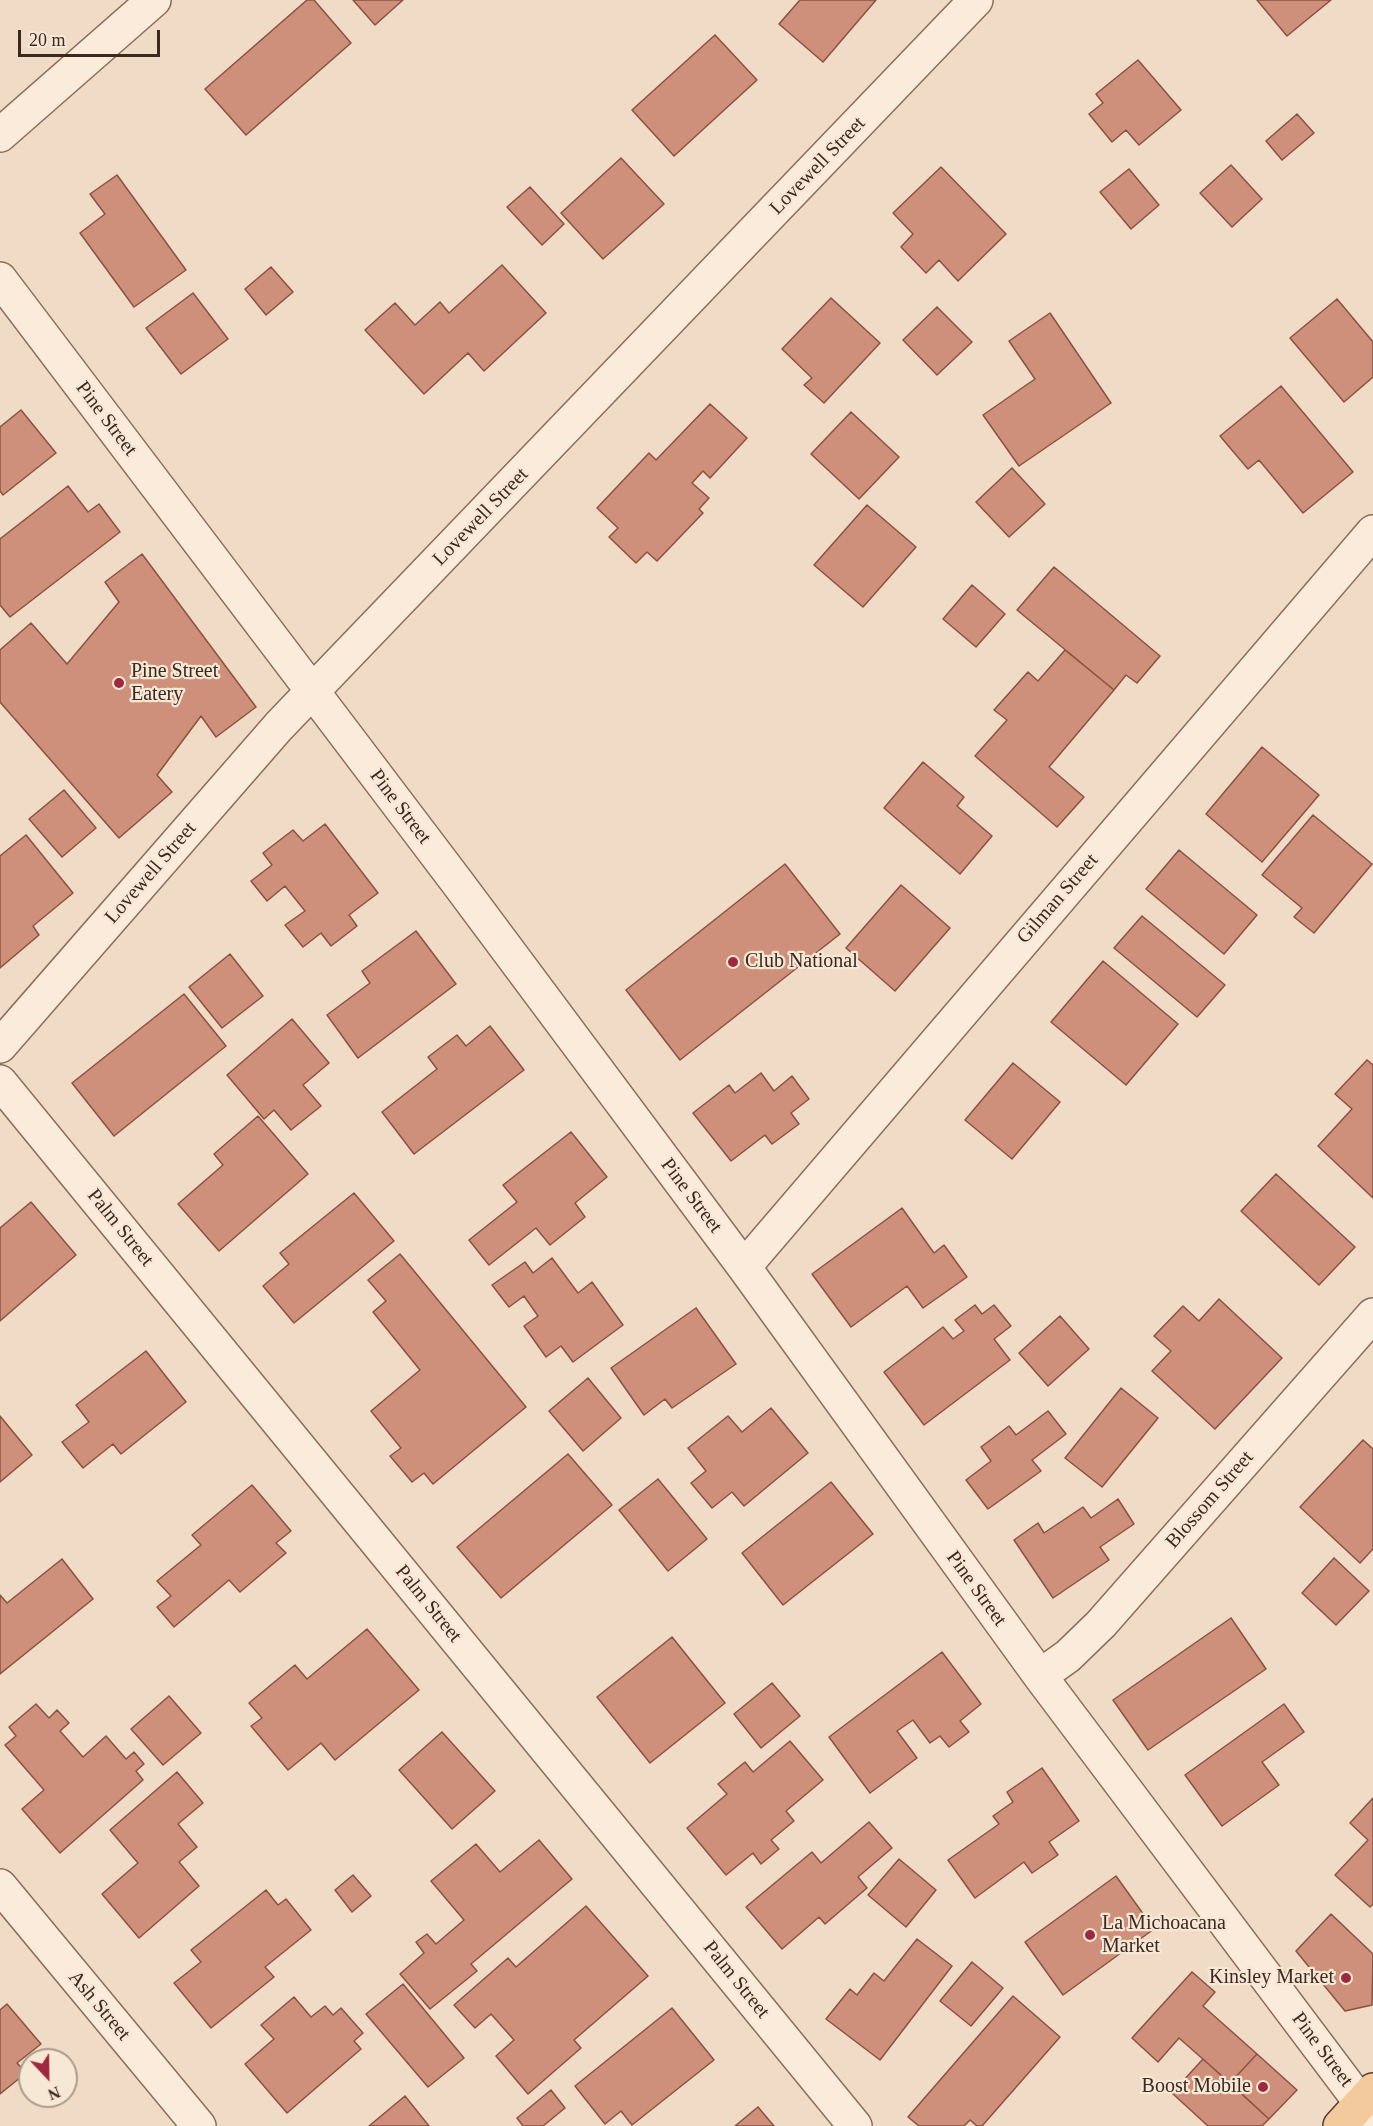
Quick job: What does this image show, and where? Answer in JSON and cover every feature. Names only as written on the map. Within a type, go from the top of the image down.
[{"type":"street","points":[[0,135],[154,0]]},
{"type":"street","name":"Lovewell Street","points":[[0,1046],[279,726],[976,0]]},
{"type":"street","name":"Pine Street","points":[[0,279],[457,882],[744,1267],[1040,1676],[1362,2109]]},
{"type":"street","name":"Gilman Street","points":[[744,1267],[1373,532]]},
{"type":"street","name":"Palm Street","points":[[0,1082],[855,2126]]},
{"type":"street","name":"Blossom Street","points":[[1040,1676],[1068,1656],[1101,1624],[1373,1315]]},
{"type":"street","name":"Ash Street","points":[[0,1886],[199,2126]]},
{"type":"building","points":[[307,0],[314,0],[351,43],[246,135],[205,89]]},
{"type":"building","points":[[353,0],[403,0],[375,25]]},
{"type":"building","points":[[800,0],[876,0],[823,62],[779,24]]},
{"type":"building","points":[[1257,0],[1331,0],[1287,36]]},
{"type":"building","points":[[715,35],[757,80],[674,156],[632,110]]},
{"type":"building","points":[[1138,60],[1181,110],[1139,145],[1126,130],[1112,142],[1089,114],[1103,103],[1096,94]]},
{"type":"building","points":[[1297,114],[1314,133],[1282,160],[1266,141]]},
{"type":"building","points":[[621,158],[664,204],[603,259],[561,213]]},
{"type":"building","points":[[1231,165],[1262,199],[1232,227],[1200,193]]},
{"type":"building","points":[[941,167],[1006,234],[958,281],[939,260],[926,273],[901,247],[913,234],[893,213]]},
{"type":"building","points":[[1129,169],[1159,205],[1131,229],[1100,192]]},
{"type":"building","points":[[117,175],[186,270],[134,307],[80,233],[105,214],[90,194]]},
{"type":"building","points":[[530,187],[564,224],[542,245],[507,207]]},
{"type":"building","points":[[502,265],[546,313],[484,371],[468,353],[424,394],[365,330],[395,303],[415,325],[440,302],[449,313]]},
{"type":"building","points":[[271,267],[293,292],[266,315],[245,289]]},
{"type":"building","points":[[193,293],[228,339],[181,374],[146,328]]},
{"type":"building","points":[[831,298],[880,343],[824,403],[804,385],[812,378],[782,349]]},
{"type":"building","points":[[1337,299],[1373,342],[1373,377],[1344,402],[1290,338]]},
{"type":"building","points":[[937,307],[972,342],[937,375],[903,340]]},
{"type":"building","points":[[1050,313],[1111,403],[1019,466],[983,415],[1035,379],[1009,341]]},
{"type":"building","points":[[1281,386],[1353,472],[1303,513],[1259,460],[1248,469],[1220,436]]},
{"type":"building","points":[[710,404],[747,438],[710,478],[703,471],[692,483],[709,498],[699,509],[703,513],[657,561],[647,552],[636,563],[609,537],[618,528],[597,508],[649,453],[656,460]]},
{"type":"building","points":[[21,410],[56,453],[3,495],[0,491],[0,427]]},
{"type":"building","points":[[851,412],[899,457],[859,499],[811,454]]},
{"type":"building","points":[[1012,468],[1045,504],[1009,537],[976,502]]},
{"type":"building","points":[[68,486],[88,512],[99,504],[120,532],[10,617],[0,605],[0,539]]},
{"type":"building","points":[[867,505],[916,547],[863,607],[814,565]]},
{"type":"building","name":"Pine Street Eatery","points":[[142,554],[256,707],[216,737],[201,716],[157,775],[172,792],[119,838],[0,702],[0,650],[31,623],[67,664],[119,602],[105,582]]},
{"type":"building","points":[[1054,567],[1160,656],[1137,683],[1126,675],[1114,690],[1017,610]]},
{"type":"building","points":[[972,585],[1005,614],[976,647],[943,619]]},
{"type":"building","points":[[1065,650],[1114,690],[1049,767],[1084,797],[1057,827],[975,756],[1007,720],[994,710],[1028,672],[1038,681]]},
{"type":"building","points":[[1262,747],[1319,795],[1262,862],[1206,814]]},
{"type":"building","points":[[923,762],[964,797],[957,806],[992,836],[960,874],[884,808]]},
{"type":"building","points":[[64,790],[96,828],[62,857],[29,819]]},
{"type":"building","points":[[1313,815],[1372,864],[1314,933],[1294,917],[1302,908],[1262,875]]},
{"type":"building","points":[[325,824],[378,893],[349,915],[357,926],[331,946],[321,933],[303,947],[285,925],[305,911],[285,886],[267,901],[251,881],[272,865],[263,853],[293,830],[303,841]]},
{"type":"building","points":[[26,835],[73,893],[33,926],[39,935],[0,968],[0,856]]},
{"type":"building","points":[[1179,850],[1257,915],[1224,954],[1146,889]]},
{"type":"building","name":"Club National","points":[[785,864],[840,934],[680,1060],[626,990]]},
{"type":"building","points":[[901,885],[950,928],[895,991],[846,948]]},
{"type":"building","points":[[1142,916],[1225,985],[1197,1017],[1114,948]]},
{"type":"building","points":[[416,931],[456,984],[358,1058],[327,1015],[370,983],[362,971]]},
{"type":"building","points":[[230,954],[263,996],[222,1028],[189,987]]},
{"type":"building","points":[[1103,961],[1178,1024],[1126,1085],[1051,1022]]},
{"type":"building","points":[[184,994],[226,1046],[114,1136],[72,1083]]},
{"type":"building","points":[[292,1019],[329,1063],[303,1085],[321,1106],[291,1130],[274,1110],[264,1119],[227,1075]]},
{"type":"building","points":[[490,1026],[524,1070],[414,1154],[382,1112],[437,1069],[428,1057],[457,1035],[466,1046]]},
{"type":"building","points":[[1367,1060],[1373,1065],[1373,1198],[1318,1146],[1352,1109],[1335,1094]]},
{"type":"building","points":[[1013,1063],[1060,1102],[1012,1159],[965,1120]]},
{"type":"building","points":[[761,1073],[774,1091],[792,1076],[809,1099],[791,1113],[799,1124],[772,1144],[765,1135],[731,1161],[693,1113],[729,1085],[735,1093]]},
{"type":"building","points":[[258,1116],[308,1174],[219,1251],[178,1204],[223,1165],[214,1154]]},
{"type":"building","points":[[571,1132],[607,1177],[575,1203],[585,1217],[550,1245],[536,1228],[489,1265],[469,1240],[517,1202],[503,1185]]},
{"type":"building","points":[[1276,1174],[1355,1247],[1319,1285],[1241,1211]]},
{"type":"building","points":[[354,1193],[394,1241],[294,1323],[263,1286],[289,1264],[280,1253]]},
{"type":"building","points":[[31,1202],[76,1255],[0,1321],[0,1228]]},
{"type":"building","points":[[902,1208],[934,1253],[944,1245],[967,1277],[923,1308],[907,1286],[851,1327],[812,1274]]},
{"type":"building","points":[[400,1254],[526,1407],[433,1484],[424,1473],[412,1482],[390,1456],[401,1448],[371,1411],[420,1370],[373,1312],[386,1301],[368,1280]]},
{"type":"building","points":[[552,1258],[578,1293],[592,1282],[623,1325],[573,1362],[561,1346],[546,1357],[524,1326],[538,1316],[524,1296],[509,1307],[492,1285],[525,1262],[533,1273]]},
{"type":"building","points":[[1219,1299],[1282,1358],[1215,1429],[1152,1371],[1171,1351],[1154,1336],[1183,1306],[1199,1321]]},
{"type":"building","points":[[975,1305],[982,1314],[994,1305],[1011,1326],[994,1339],[1010,1360],[924,1425],[884,1372],[943,1327],[953,1339],[964,1331],[955,1320]]},
{"type":"building","points":[[696,1308],[736,1364],[672,1408],[665,1399],[644,1415],[611,1368]]},
{"type":"building","points":[[1060,1316],[1089,1349],[1048,1386],[1019,1353]]},
{"type":"building","points":[[146,1351],[186,1402],[121,1454],[113,1444],[83,1468],[62,1442],[89,1422],[76,1405]]},
{"type":"building","points":[[588,1378],[621,1418],[583,1451],[549,1411]]},
{"type":"building","points":[[1121,1388],[1158,1418],[1102,1487],[1065,1458]]},
{"type":"building","points":[[771,1408],[808,1453],[744,1506],[732,1492],[712,1508],[691,1483],[706,1471],[688,1448],[728,1416],[742,1432]]},
{"type":"building","points":[[1048,1411],[1066,1434],[1032,1460],[1041,1471],[988,1509],[966,1480],[991,1461],[981,1447],[1009,1426],[1016,1435]]},
{"type":"building","points":[[0,1416],[32,1455],[0,1482]]},
{"type":"building","points":[[1363,1440],[1373,1449],[1373,1549],[1360,1563],[1300,1507]]},
{"type":"building","points":[[568,1454],[612,1505],[501,1598],[457,1547]]},
{"type":"building","points":[[658,1479],[707,1539],[668,1571],[619,1510]]},
{"type":"building","points":[[831,1482],[873,1534],[783,1605],[742,1553]]},
{"type":"building","points":[[252,1485],[291,1531],[276,1543],[286,1553],[240,1592],[229,1580],[174,1627],[157,1607],[171,1596],[157,1581],[201,1545],[192,1535]]},
{"type":"building","points":[[1118,1499],[1134,1524],[1100,1547],[1109,1560],[1053,1598],[1014,1540],[1038,1523],[1044,1533],[1083,1507],[1091,1518]]},
{"type":"building","points":[[1334,1558],[1369,1591],[1336,1625],[1302,1593]]},
{"type":"building","points":[[62,1559],[93,1599],[0,1674],[0,1595],[7,1603]]},
{"type":"building","points":[[1231,1618],[1266,1669],[1148,1750],[1113,1700]]},
{"type":"building","points":[[367,1629],[419,1690],[335,1760],[321,1743],[288,1770],[251,1726],[262,1718],[249,1703],[295,1665],[307,1679]]},
{"type":"building","points":[[672,1637],[725,1703],[650,1763],[597,1697]]},
{"type":"building","points":[[942,1652],[981,1704],[960,1721],[969,1732],[949,1747],[940,1736],[930,1743],[913,1720],[897,1731],[917,1758],[870,1793],[829,1737]]},
{"type":"building","points":[[772,1683],[800,1716],[761,1748],[734,1714]]},
{"type":"building","points":[[169,1696],[201,1733],[163,1765],[131,1729]]},
{"type":"building","points":[[36,1704],[49,1718],[57,1710],[69,1723],[60,1731],[83,1757],[106,1736],[126,1759],[134,1752],[144,1764],[136,1771],[143,1780],[60,1853],[22,1809],[44,1790],[5,1745],[16,1736],[9,1727]]},
{"type":"building","points":[[1284,1704],[1304,1732],[1262,1762],[1279,1785],[1222,1826],[1185,1775]]},
{"type":"building","points":[[442,1732],[495,1791],[452,1829],[399,1770]]},
{"type":"building","points":[[790,1741],[823,1780],[786,1811],[794,1821],[771,1840],[779,1849],[761,1864],[753,1853],[726,1875],[687,1828],[727,1794],[718,1784],[745,1762],[753,1772]]},
{"type":"building","points":[[1042,1768],[1079,1821],[1049,1842],[1058,1855],[1032,1873],[1024,1862],[975,1898],[948,1860],[999,1824],[993,1816],[1013,1802],[1007,1792]]},
{"type":"building","points":[[177,1772],[203,1803],[178,1824],[197,1847],[179,1862],[199,1886],[139,1938],[102,1894],[138,1863],[110,1830]]},
{"type":"building","points":[[1373,1798],[1373,1904],[1370,1907],[1335,1875],[1368,1840],[1350,1823]]},
{"type":"building","points":[[869,1822],[892,1848],[858,1877],[867,1888],[825,1924],[819,1917],[782,1949],[746,1907],[812,1852],[821,1863]]},
{"type":"building","points":[[539,1840],[572,1879],[471,1964],[477,1971],[430,2009],[400,1974],[424,1953],[416,1942],[427,1934],[436,1944],[464,1920],[431,1881],[476,1844],[500,1872]]},
{"type":"building","points":[[899,1859],[936,1890],[906,1927],[868,1895]]},
{"type":"building","points":[[353,1875],[371,1896],[352,1912],[335,1890]]},
{"type":"building","name":"La Michoacana Market","points":[[1116,1876],[1154,1929],[1063,1995],[1025,1942]]},
{"type":"building","points":[[266,1890],[278,1905],[286,1899],[311,1930],[265,1967],[274,1977],[211,2028],[174,1983],[201,1962],[191,1950]]},
{"type":"building","points":[[586,1906],[648,1976],[574,2040],[581,2048],[528,2094],[496,2056],[514,2040],[491,2014],[475,2028],[454,2005],[508,1958],[516,1967]]},
{"type":"building","name":"Kinsley Market","points":[[1331,1914],[1373,1954],[1372,2005],[1345,2011],[1296,1951]]},
{"type":"building","points":[[917,1939],[952,1966],[880,2060],[826,2019],[850,1989],[857,1995],[874,1973],[884,1981]]},
{"type":"building","points":[[972,1962],[1003,1988],[971,2026],[940,2001]]},
{"type":"building","points":[[1192,1972],[1215,1992],[1203,2006],[1257,2054],[1230,2083],[1179,2038],[1158,2062],[1132,2038]]},
{"type":"building","points":[[403,1984],[464,2058],[428,2087],[366,2014]]},
{"type":"building","points":[[1013,1996],[1060,2037],[982,2126],[977,2126],[970,2120],[964,2126],[919,2126],[908,2117]]},
{"type":"building","points":[[294,1997],[311,2017],[325,2006],[333,2015],[341,2008],[363,2033],[354,2041],[361,2049],[287,2113],[245,2064],[274,2039],[261,2025]]},
{"type":"building","points":[[7,2004],[41,2044],[36,2048],[18,2048],[18,2079],[0,2094],[0,2010]]},
{"type":"building","points":[[672,2008],[714,2060],[632,2125],[621,2111],[605,2124],[575,2086]]},
{"type":"building","name":"Boost Mobile","points":[[1257,2054],[1297,2090],[1269,2119],[1230,2083]]},
{"type":"building","points":[[1203,2059],[1269,2119],[1262,2126],[1208,2126],[1172,2093]]},
{"type":"building","points":[[551,2090],[565,2108],[543,2126],[523,2126],[517,2118]]},
{"type":"building","points":[[405,2096],[429,2126],[369,2126]]},
{"type":"building","points":[[758,2107],[774,2126],[735,2126]]},
{"type":"place","name":"Pine Street Eatery","points":[[119,683]]},
{"type":"place","name":"Club National","points":[[733,962]]},
{"type":"place","name":"La Michoacana Market","points":[[1090,1935]]},
{"type":"place","name":"Kinsley Market","points":[[1346,1978]]},
{"type":"place","name":"Boost Mobile","points":[[1263,2087]]}]
